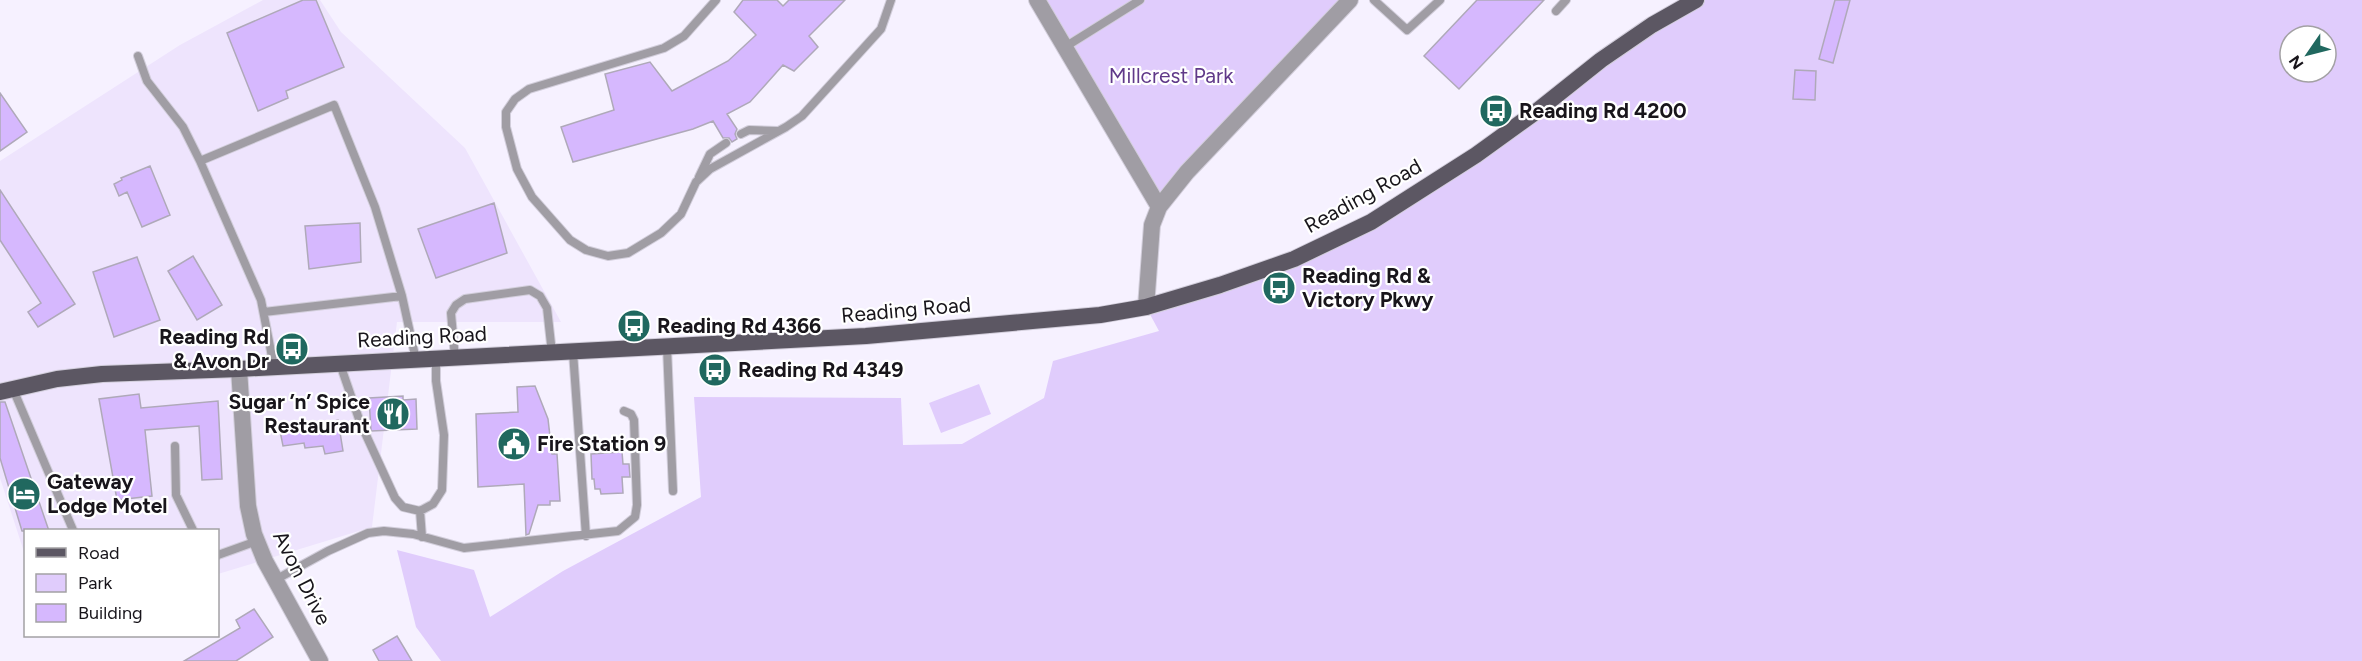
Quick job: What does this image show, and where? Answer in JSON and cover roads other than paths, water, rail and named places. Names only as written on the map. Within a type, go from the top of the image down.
[{"type":"main road","name":"Reading Road","points":[[7,391],[57,380],[102,374],[340,364],[922,332],[1100,315],[1146,307],[1220,285],[1294,259],[1371,222],[1476,155],[1538,111],[1601,60],[1652,25],[1696,0]]},
{"type":"street","points":[[1037,0],[1159,207]]},
{"type":"street","points":[[1146,307],[1152,225],[1159,207],[1187,171],[1350,0]]},
{"type":"street","name":"Avon Drive","points":[[239,369],[248,506],[257,541],[314,659]]},
{"type":"lane","points":[[717,0],[684,36],[664,48],[529,89],[515,99],[506,112],[506,127],[517,169],[532,196],[570,240],[586,250],[608,256],[628,253],[662,233],[681,214],[710,154],[726,143]]},
{"type":"lane","points":[[696,182],[710,169],[802,116],[881,29],[891,0]]},
{"type":"lane","points":[[1065,47],[1140,0]]},
{"type":"lane","points":[[1374,0],[1407,30],[1440,0]]},
{"type":"lane","points":[[1556,11],[1566,0]]},
{"type":"lane","points":[[138,56],[147,81],[183,127],[261,300],[274,367]]},
{"type":"lane","points":[[200,161],[334,105],[351,153],[375,207],[402,296],[416,360]]},
{"type":"lane","points":[[741,134],[749,130],[778,131]]},
{"type":"lane","points":[[455,358],[451,313],[456,305],[465,299],[530,290],[540,296],[548,308],[552,353]]},
{"type":"lane","points":[[264,312],[402,296]]},
{"type":"lane","points":[[667,347],[673,491]]},
{"type":"lane","points":[[573,352],[586,536]]},
{"type":"lane","points":[[340,364],[360,422],[395,498],[404,507],[420,511],[433,504],[442,490],[444,435],[436,381],[436,359]]},
{"type":"lane","points":[[7,391],[72,529]]},
{"type":"lane","points":[[275,580],[328,551],[368,533],[384,531],[422,537],[464,548],[618,531],[635,518],[638,505],[634,420],[631,414],[624,411]]},
{"type":"lane","points":[[175,446],[176,495],[192,529]]},
{"type":"lane","points":[[420,511],[422,537]]},
{"type":"lane","points":[[219,555],[257,541]]},
{"type":"place","name":"Reading Rd 4200","points":[[1496,111]]},
{"type":"place","name":"Reading Rd & Victory Pkwy","points":[[1279,288]]},
{"type":"place","name":"Reading Rd 4366","points":[[634,326]]},
{"type":"place","name":"Reading Rd & Avon Dr","points":[[292,349]]},
{"type":"place","name":"Reading Rd 4349","points":[[715,370]]},
{"type":"place","name":"Sugar ’n’ Spice Restaurant","points":[[393,414]]},
{"type":"place","name":"Fire Station 9","points":[[514,444]]},
{"type":"place","name":"Gateway Lodge Motel","points":[[24,494]]},
{"type":"park label","name":"Millcrest Park","points":[[1171,76]]}]
